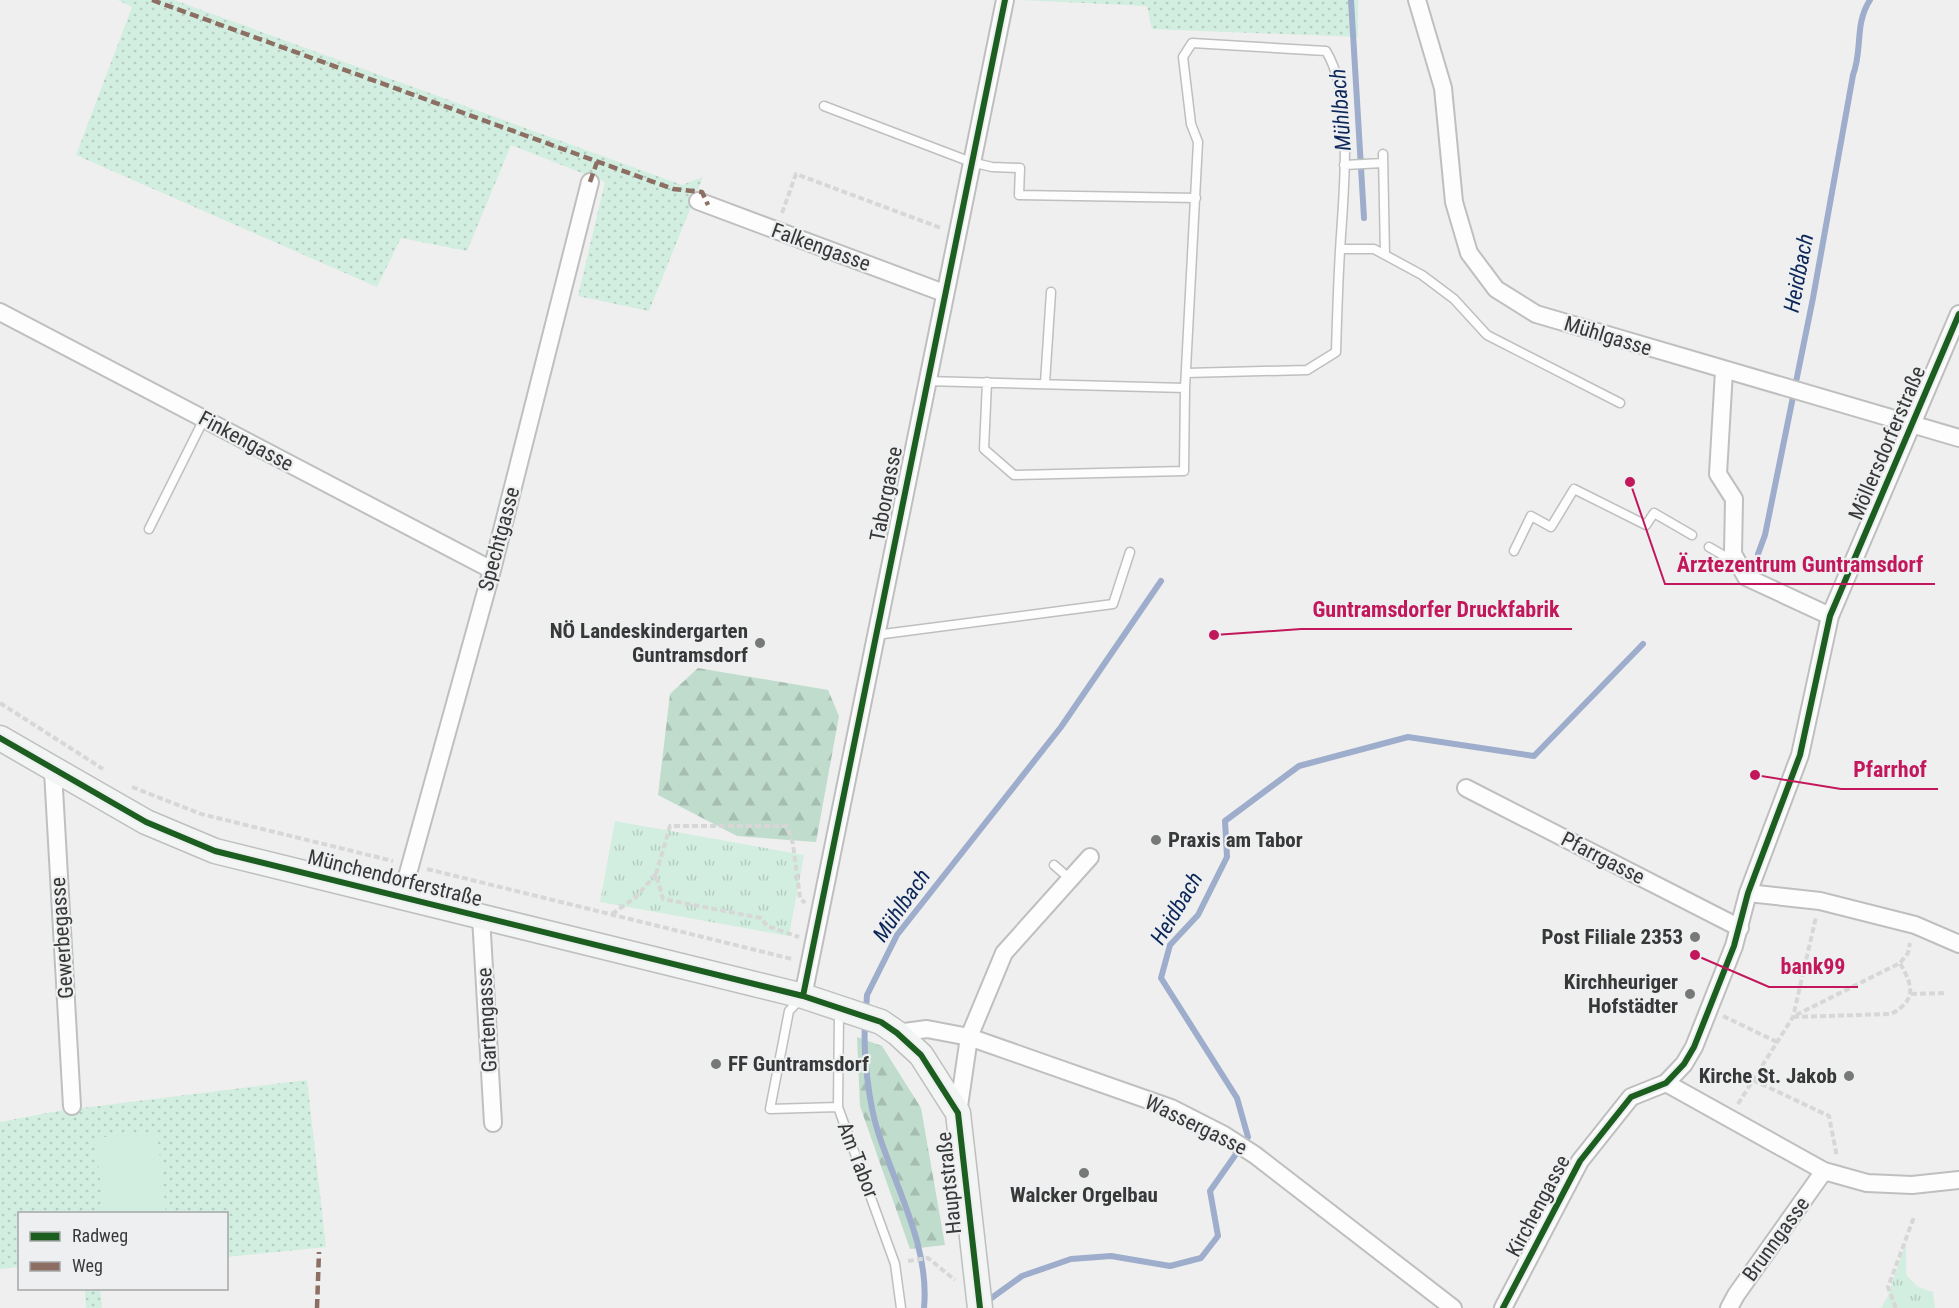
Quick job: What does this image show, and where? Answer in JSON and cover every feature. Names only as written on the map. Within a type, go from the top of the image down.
[{"type":"street","name":"Taborgasse","points":[[803,996],[1005,0]]},
{"type":"street","name":"Mühlgasse","points":[[1417,0],[1443,87],[1454,202],[1469,253],[1496,289],[1536,314],[1724,379],[1786,388],[1959,438]]},
{"type":"street","name":"Spechtgasse","points":[[402,895],[492,570],[590,182]]},
{"type":"street","name":"Falkengasse","points":[[698,201],[944,293]]},
{"type":"street","name":"Finkengasse","points":[[0,312],[492,570]]},
{"type":"street","name":"Möllersdorferstraße","points":[[1666,1083],[1684,1064],[1709,1009],[1740,928],[1748,893],[1800,755],[1830,616],[1914,424],[1959,314]]},
{"type":"street","points":[[1724,379],[1718,474],[1734,499],[1733,554],[1746,577],[1830,616]]},
{"type":"street","name":"Münchendorferstraße","points":[[0,738],[53,771],[146,822],[215,851],[402,895],[803,996]]},
{"type":"street","name":"Gewerbegasse","points":[[53,771],[72,1106]]},
{"type":"street","name":"Pfarrgasse","points":[[1466,788],[1740,928]]},
{"type":"street","points":[[958,1113],[969,1036],[1004,953],[1090,857]]},
{"type":"street","points":[[1748,893],[1820,901],[1915,925],[1959,944]]},
{"type":"street","name":"Gartengasse","points":[[481,916],[493,1124]]},
{"type":"street","name":"Hauptstraße","points":[[803,996],[846,1010],[889,1028],[921,1055],[958,1113],[978,1296]]},
{"type":"street","name":"Wassergasse","points":[[889,1028],[927,1029],[969,1036],[1171,1108],[1224,1135],[1255,1155],[1453,1308]]},
{"type":"street","points":[[1666,1083],[1728,1120],[1832,1173],[1878,1184],[1912,1185],[1959,1180]]},
{"type":"street","name":"Kirchengasse","points":[[1503,1308],[1580,1161],[1631,1097],[1666,1083]]},
{"type":"street","name":"Brunngasse","points":[[1729,1308],[1832,1173]]},
{"type":"lane","points":[[987,382],[984,449],[1014,475],[1184,471],[1185,388],[1198,142],[1191,124],[1184,57],[1192,43],[1326,51],[1335,66],[1342,100],[1348,165],[1340,249],[1336,352],[1307,370],[1186,373]]},
{"type":"lane","points":[[825,106],[971,162],[992,167],[1020,168],[1019,195],[1196,198]]},
{"type":"lane","points":[[1348,165],[1369,164],[1383,159],[1385,255]]},
{"type":"lane","points":[[1340,249],[1374,249],[1422,275],[1454,299],[1487,335],[1620,403]]},
{"type":"lane","points":[[1045,384],[1051,292]]},
{"type":"lane","points":[[926,381],[1185,388]]},
{"type":"lane","points":[[149,529],[204,419]]},
{"type":"lane","points":[[1514,551],[1531,516],[1551,527],[1574,489],[1646,525],[1654,513],[1692,535]]},
{"type":"lane","points":[[1709,547],[1739,565]]},
{"type":"lane","points":[[875,634],[1113,604],[1130,552]]},
{"type":"lane","points":[[1054,865],[1070,879]]},
{"type":"lane","points":[[803,996],[789,1011],[770,1109],[838,1107]]},
{"type":"lane","name":"Am Tabor","points":[[846,1010],[838,1107],[895,1264],[901,1308]]},
{"type":"path","points":[[776,231],[796,174],[956,234]]},
{"type":"path","points":[[611,915],[636,897],[656,874],[670,826],[787,826],[793,844],[800,898],[818,919]]},
{"type":"path","points":[[656,874],[663,899],[762,918],[767,926],[794,937],[815,937]]},
{"type":"path","points":[[1728,1120],[1792,1017],[1820,901]]},
{"type":"path","points":[[1792,1017],[1900,963],[1908,953],[1915,925]]},
{"type":"path","points":[[1792,1017],[1891,1014],[1905,1006],[1911,994],[1907,975],[1900,963]]},
{"type":"path","points":[[1911,994],[1944,993]]},
{"type":"path","points":[[1709,1009],[1777,1042]]},
{"type":"path","points":[[1753,1080],[1829,1116],[1832,1173]]},
{"type":"path","points":[[1896,1308],[1888,1287],[1914,1217]]},
{"type":"path","points":[[914,1260],[928,1258],[978,1296]]},
{"type":"green space","points":[[118,0],[174,0],[682,185],[703,177],[649,311],[578,296],[605,182],[511,145],[467,251],[401,238],[377,287],[76,155],[132,7]]},
{"type":"green space","points":[[1020,0],[1358,0],[1358,37],[1152,29],[1147,6]]},
{"type":"green space","points":[[698,668],[828,690],[839,716],[816,842],[737,836],[658,795],[670,694]]},
{"type":"green space","points":[[615,821],[804,855],[789,936],[600,902]]},
{"type":"green space","points":[[857,1037],[882,1046],[921,1108],[945,1245],[910,1249],[860,1106]]},
{"type":"green space","points":[[307,1080],[326,1247],[228,1257],[228,1212],[18,1212],[18,1267],[0,1269],[0,1122],[58,1111]]},
{"type":"green space","points":[[157,1131],[166,1212],[104,1212],[95,1138]]},
{"type":"green space","points":[[1906,1242],[1906,1275],[1918,1287],[1933,1292],[1935,1308],[1881,1308],[1888,1296]]},
{"type":"green space","points":[[85,1290],[100,1290],[102,1308],[86,1308]]},
{"type":"waterway","name":"Mühlbach","points":[[1351,0],[1364,218]]},
{"type":"waterway","name":"Heidbach","points":[[1758,554],[1765,535],[1813,298],[1858,56],[1860,28],[1870,0]]},
{"type":"waterway","name":"Mühlbach","points":[[866,1011],[867,995],[897,935],[1061,727],[1161,581]]},
{"type":"waterway","name":"Heidbach","points":[[986,1302],[1022,1276],[1071,1259],[1111,1256],[1170,1266],[1201,1258],[1218,1236],[1210,1191],[1248,1137],[1237,1098],[1161,978],[1170,945],[1198,915],[1227,857],[1225,821],[1299,766],[1408,737],[1534,756],[1643,644]]},
{"type":"waterway","name":"Mühlbach","points":[[865,1024],[866,1064],[872,1108],[878,1132],[917,1241],[922,1263],[924,1308]]},
{"type":"marked path","points":[[152,0],[673,189],[702,192],[708,205]]},
{"type":"marked path","points":[[590,182],[597,162]]},
{"type":"marked path","points":[[317,1308],[319,1252]]},
{"type":"cycle path","points":[[803,996],[1005,0]]},
{"type":"cycle path","points":[[1503,1308],[1580,1161],[1631,1097],[1666,1083],[1684,1064],[1694,1047],[1734,946],[1748,893],[1800,755],[1830,616],[1959,314]]},
{"type":"cycle path","points":[[0,738],[146,822],[215,851],[803,996],[881,1022],[921,1055],[958,1113],[980,1308]]},
{"type":"place","name":"Ärztezentrum Guntramsdorf","points":[[1630,482]]},
{"type":"place","name":"Guntramsdorfer Druckfabrik","points":[[1214,635]]},
{"type":"place","name":"NÖ Landeskindergarten Guntramsdorf","points":[[760,643]]},
{"type":"place","name":"Pfarrhof","points":[[1755,775]]},
{"type":"place","name":"Praxis am Tabor","points":[[1156,840]]},
{"type":"place","name":"Post Filiale 2353","points":[[1695,937]]},
{"type":"place","name":"bank99","points":[[1695,955]]},
{"type":"place","name":"Kirchheuriger Hofstädter","points":[[1690,994]]},
{"type":"place","name":"FF Guntramsdorf","points":[[716,1064]]},
{"type":"place","name":"Kirche St. Jakob","points":[[1849,1076]]},
{"type":"place","name":"Walcker Orgelbau","points":[[1084,1173]]}]
